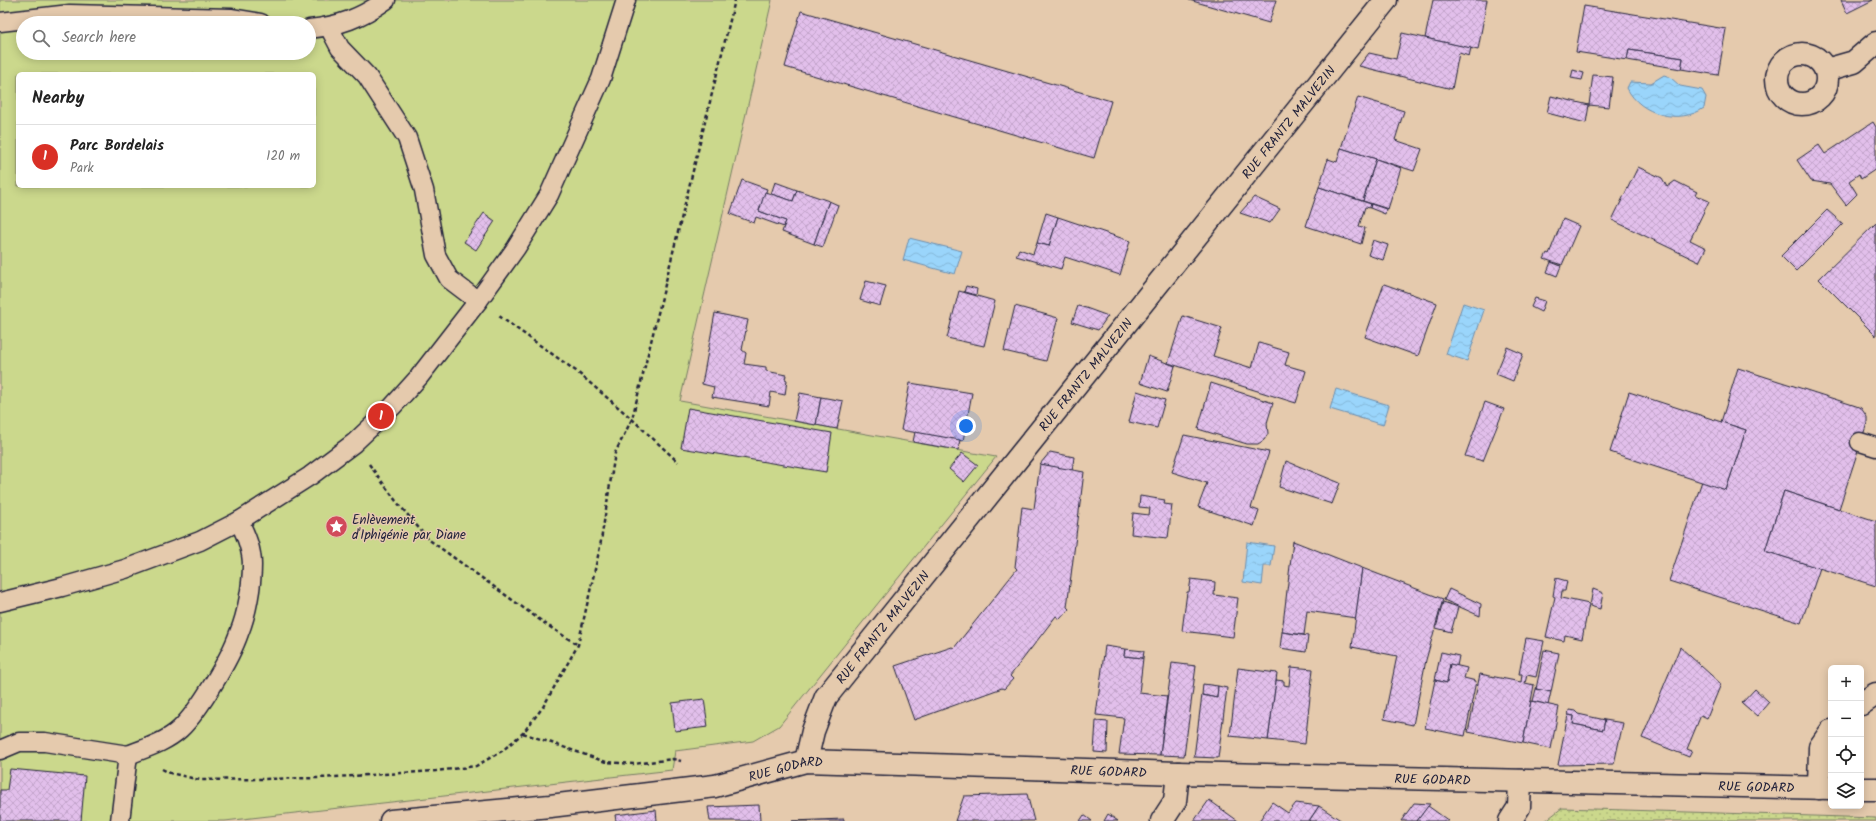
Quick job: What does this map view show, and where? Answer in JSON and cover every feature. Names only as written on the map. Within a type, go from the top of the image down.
[{"type":"street","name":"RUE FRANTZ MALVEZIN","points":[[806,761],[813,731],[826,697],[1386,0]]},
{"type":"street","points":[[1826,70],[1854,62],[1876,43]]},
{"type":"street","points":[[1864,702],[1876,694]]},
{"type":"street","points":[[1825,788],[1820,747],[1828,735]]},
{"type":"street","name":"RUE GODARD","points":[[390,821],[550,806],[715,786],[806,761],[1178,773],[1825,788]]},
{"type":"street","points":[[1162,821],[1175,801],[1178,773]]},
{"type":"street","points":[[1510,821],[1519,807],[1520,781]]},
{"type":"street","points":[[1864,789],[1876,789]]},
{"type":"lane","points":[[316,28],[329,27],[367,14],[386,0]]},
{"type":"lane","points":[[0,602],[126,569],[200,541],[239,521],[310,476],[354,443],[392,407],[419,377],[478,301],[516,248],[550,195],[601,79],[626,0]]},
{"type":"lane","points":[[52,16],[70,14],[151,16]]},
{"type":"lane","points":[[0,22],[16,20]]},
{"type":"lane","points":[[329,27],[340,48],[367,76],[407,138],[424,190],[436,255],[449,279],[478,301]]},
{"type":"lane","points":[[0,750],[19,742],[45,742],[128,755],[155,745],[180,729],[202,700],[240,633],[250,588],[252,564],[248,541],[239,521]]},
{"type":"lane","points":[[120,821],[128,755]]},
{"type":"path","points":[[128,755],[170,773],[200,780],[319,778],[436,771],[476,766],[502,751],[523,733],[543,707],[578,645],[600,547],[615,453],[632,419],[735,0]]},
{"type":"path","points":[[478,301],[576,371],[632,419],[678,462]]},
{"type":"path","points":[[354,443],[396,501],[428,539],[547,625],[578,645]]},
{"type":"path","points":[[523,733],[606,762],[634,764],[672,759],[685,762],[715,786]]},
{"type":"green space","points":[[0,0],[772,0],[680,401],[996,457],[779,726],[753,741],[675,751],[672,770],[225,821],[0,821]]},
{"type":"green space","points":[[1562,808],[1876,818],[1876,821],[1545,821]]},
{"type":"water","points":[[1664,75],[1670,77],[1680,86],[1702,90],[1706,97],[1704,108],[1684,116],[1661,114],[1651,111],[1641,105],[1627,88],[1630,82],[1651,83]]},
{"type":"water","points":[[909,238],[962,251],[955,274],[903,260]]},
{"type":"water","points":[[1463,303],[1484,310],[1467,361],[1446,354]]},
{"type":"water","points":[[1336,389],[1389,405],[1383,425],[1330,409]]},
{"type":"water","points":[[1247,542],[1274,546],[1271,566],[1264,566],[1262,585],[1243,582]]},
{"type":"building","points":[[1189,0],[1276,0],[1269,23]]},
{"type":"building","points":[[1433,0],[1487,0],[1478,50],[1425,38]]},
{"type":"building","points":[[1841,0],[1873,0],[1847,13]]},
{"type":"building","points":[[1584,6],[1726,29],[1718,75],[1681,69],[1683,58],[1629,50],[1627,60],[1576,52]]},
{"type":"building","points":[[801,11],[1111,101],[1094,158],[785,67]]},
{"type":"building","points":[[1402,33],[1471,48],[1469,56],[1459,53],[1452,89],[1359,66],[1369,53],[1396,59]]},
{"type":"building","points":[[1629,50],[1683,58],[1681,69],[1627,60]]},
{"type":"building","points":[[1573,70],[1584,73],[1582,80],[1571,78]]},
{"type":"building","points":[[1593,75],[1613,77],[1609,107],[1589,105]]},
{"type":"building","points":[[1551,96],[1589,105],[1586,123],[1547,113]]},
{"type":"building","points":[[1358,97],[1404,111],[1395,140],[1422,149],[1414,171],[1341,148]]},
{"type":"building","points":[[1873,122],[1876,127],[1876,169],[1861,179],[1859,174],[1849,181],[1857,194],[1846,205],[1830,184],[1811,181],[1797,160],[1819,145],[1825,154]]},
{"type":"building","points":[[1341,148],[1376,159],[1363,201],[1319,187],[1328,159],[1337,162]]},
{"type":"building","points":[[1376,159],[1401,168],[1388,209],[1363,201]]},
{"type":"building","points":[[1638,167],[1662,178],[1667,187],[1675,181],[1697,192],[1695,195],[1709,201],[1690,240],[1706,248],[1699,262],[1612,220]]},
{"type":"building","points":[[742,180],[767,189],[759,211],[786,221],[784,227],[756,217],[754,223],[730,214]]},
{"type":"building","points":[[775,182],[797,190],[793,201],[771,194]]},
{"type":"building","points":[[1319,187],[1371,204],[1370,208],[1365,207],[1359,226],[1365,228],[1361,244],[1306,226]]},
{"type":"building","points":[[797,190],[829,201],[814,244],[782,232],[786,221],[759,211],[765,192],[793,201]]},
{"type":"building","points":[[1254,197],[1280,209],[1270,223],[1240,213]]},
{"type":"building","points":[[829,201],[838,205],[823,247],[814,244]]},
{"type":"building","points":[[1371,204],[1386,209],[1385,214],[1370,208]]},
{"type":"building","points":[[1827,210],[1843,224],[1796,271],[1781,256]]},
{"type":"building","points":[[484,213],[495,221],[476,250],[464,242]]},
{"type":"building","points":[[1046,213],[1058,217],[1049,246],[1037,243]]},
{"type":"building","points":[[1058,217],[1130,241],[1120,275],[1065,257],[1061,269],[1016,256],[1019,249],[1033,254],[1037,243],[1049,246]]},
{"type":"building","points":[[1563,219],[1579,226],[1562,265],[1544,259],[1547,253],[1549,254]]},
{"type":"building","points":[[1876,223],[1876,336],[1819,279]]},
{"type":"building","points":[[1373,240],[1388,245],[1383,260],[1368,255]]},
{"type":"building","points":[[1551,262],[1561,266],[1557,276],[1547,272]]},
{"type":"building","points":[[866,281],[886,286],[880,306],[860,300]]},
{"type":"building","points":[[1384,284],[1437,303],[1418,356],[1365,337]]},
{"type":"building","points":[[966,286],[977,289],[976,295],[964,292]]},
{"type":"building","points":[[959,291],[995,301],[984,346],[947,338]]},
{"type":"building","points":[[1535,298],[1545,301],[1541,312],[1531,307]]},
{"type":"building","points":[[1015,306],[1058,318],[1046,361],[1004,351]]},
{"type":"building","points":[[1078,306],[1108,316],[1098,330],[1072,322]]},
{"type":"building","points":[[715,313],[748,320],[742,350],[746,353],[744,364],[766,367],[766,371],[786,375],[785,379],[787,380],[785,395],[771,392],[769,406],[712,397],[714,387],[702,384]]},
{"type":"building","points":[[1183,316],[1222,328],[1213,356],[1252,368],[1259,343],[1289,352],[1285,365],[1306,371],[1296,403],[1168,363]]},
{"type":"building","points":[[1507,347],[1523,354],[1513,381],[1496,374]]},
{"type":"building","points":[[1148,356],[1175,366],[1167,392],[1140,383]]},
{"type":"building","points":[[1738,368],[1856,406],[1861,408],[1867,417],[1867,423],[1839,509],[1784,491],[1765,551],[1820,568],[1801,623],[1669,581],[1702,481],[1726,490],[1746,430],[1721,422]]},
{"type":"building","points":[[910,383],[972,393],[963,441],[901,430]]},
{"type":"building","points":[[1211,383],[1273,403],[1267,423],[1268,434],[1264,440],[1258,444],[1247,444],[1198,429]]},
{"type":"building","points":[[1137,391],[1165,400],[1157,428],[1129,422]]},
{"type":"building","points":[[1629,392],[1746,430],[1726,490],[1610,452]]},
{"type":"building","points":[[800,393],[821,397],[816,425],[794,421]]},
{"type":"building","points":[[821,397],[843,401],[837,429],[816,425]]},
{"type":"building","points":[[1485,402],[1504,409],[1483,461],[1465,456]]},
{"type":"building","points":[[688,408],[832,433],[826,472],[681,448]]},
{"type":"building","points":[[915,432],[960,440],[958,450],[913,442]]},
{"type":"building","points":[[1184,435],[1269,452],[1251,508],[1259,511],[1254,526],[1198,507],[1207,483],[1172,472]]},
{"type":"building","points":[[1050,452],[1074,457],[1072,471],[1040,464]]},
{"type":"building","points":[[962,453],[978,465],[964,482],[949,469]]},
{"type":"building","points":[[1286,461],[1340,483],[1332,504],[1279,487]]},
{"type":"building","points":[[1040,464],[1084,472],[1067,607],[1069,609],[1060,619],[1056,616],[1010,676],[1013,679],[1004,689],[1002,688],[914,720],[895,666],[952,647],[954,648],[1017,569],[1015,567],[1022,507],[1034,509]]},
{"type":"building","points":[[1784,491],[1876,521],[1876,586],[1765,551]]},
{"type":"building","points":[[1140,496],[1165,500],[1164,504],[1172,505],[1168,538],[1131,534],[1133,513],[1149,515],[1150,508],[1139,507]]},
{"type":"building","points":[[1293,541],[1362,568],[1356,618],[1307,611],[1304,635],[1282,632]]},
{"type":"building","points":[[1362,568],[1443,599],[1426,660],[1413,725],[1384,719],[1397,656],[1352,647]]},
{"type":"building","points":[[1556,578],[1567,581],[1565,591],[1562,591],[1561,598],[1589,604],[1582,639],[1565,635],[1564,641],[1546,637],[1555,597],[1553,596]]},
{"type":"building","points":[[1191,579],[1215,582],[1214,595],[1238,598],[1233,637],[1182,631],[1187,592],[1189,592]]},
{"type":"building","points":[[1449,589],[1481,604],[1480,616],[1444,600]]},
{"type":"building","points":[[1593,589],[1603,593],[1600,609],[1590,606]]},
{"type":"building","points":[[1443,602],[1458,607],[1451,632],[1436,628]]},
{"type":"building","points":[[1282,632],[1308,636],[1306,652],[1280,648]]},
{"type":"building","points":[[1526,638],[1544,641],[1536,677],[1527,675],[1525,683],[1534,685],[1523,743],[1468,732],[1480,674],[1521,682],[1522,674],[1519,674]]},
{"type":"building","points":[[1105,646],[1125,649],[1124,656],[1143,658],[1139,693],[1167,696],[1160,755],[1119,754],[1124,718],[1096,715]]},
{"type":"building","points":[[1680,647],[1721,684],[1707,718],[1701,715],[1687,749],[1692,751],[1689,757],[1642,738]]},
{"type":"building","points":[[1125,649],[1144,651],[1143,658],[1124,656]]},
{"type":"building","points":[[1544,650],[1559,653],[1551,692],[1536,689]]},
{"type":"building","points":[[1441,652],[1459,656],[1457,666],[1450,664],[1447,683],[1435,680]]},
{"type":"building","points":[[1172,663],[1196,666],[1184,756],[1160,755]]},
{"type":"building","points":[[1450,664],[1467,668],[1464,678],[1476,681],[1465,736],[1425,728],[1435,680],[1447,683]]},
{"type":"building","points":[[1291,667],[1313,669],[1305,744],[1268,740],[1276,680],[1284,681],[1284,685],[1289,686]]},
{"type":"building","points":[[1238,668],[1277,673],[1268,740],[1230,736]]},
{"type":"building","points":[[1203,684],[1218,686],[1217,698],[1202,695]]},
{"type":"building","points":[[1218,686],[1227,688],[1218,758],[1194,757],[1202,695],[1217,698]]},
{"type":"building","points":[[1536,689],[1551,692],[1548,705],[1533,701]]},
{"type":"building","points":[[1755,689],[1769,702],[1757,716],[1742,703]]},
{"type":"building","points":[[704,699],[708,727],[675,731],[672,703]]},
{"type":"building","points":[[1531,701],[1559,707],[1551,749],[1523,743]]},
{"type":"building","points":[[1569,710],[1575,711],[1578,714],[1605,720],[1603,730],[1573,724],[1574,716],[1568,715]]},
{"type":"building","points":[[1568,715],[1574,716],[1573,724],[1603,730],[1605,720],[1623,723],[1614,764],[1558,765]]},
{"type":"building","points":[[1096,721],[1108,722],[1107,753],[1094,752]]},
{"type":"building","points":[[10,769],[85,776],[81,821],[0,821],[0,790],[7,790]]},
{"type":"building","points":[[1027,794],[1034,821],[955,821],[964,796]]},
{"type":"building","points":[[1209,800],[1238,821],[1194,821]]},
{"type":"building","points":[[1272,802],[1288,813],[1296,803],[1319,806],[1309,821],[1259,821]]},
{"type":"building","points":[[1414,803],[1430,804],[1417,821],[1401,821]]},
{"type":"building","points":[[759,805],[760,821],[710,821],[708,807]]},
{"type":"building","points":[[1319,806],[1342,821],[1309,821]]},
{"type":"building","points":[[1428,806],[1449,821],[1417,821]]},
{"type":"building","points":[[656,810],[657,821],[616,821],[615,815]]},
{"type":"building","points":[[1108,814],[1118,821],[1104,821]]},
{"type":"building","points":[[1084,815],[1092,821],[1080,821]]},
{"type":"building","points":[[844,819],[844,821],[792,821]]},
{"type":"place","name":"Parc Bordelais","points":[[381,416]]},
{"type":"place","name":"Enlèvement d'Iphigénie par Diane","points":[[337,526]]}]
